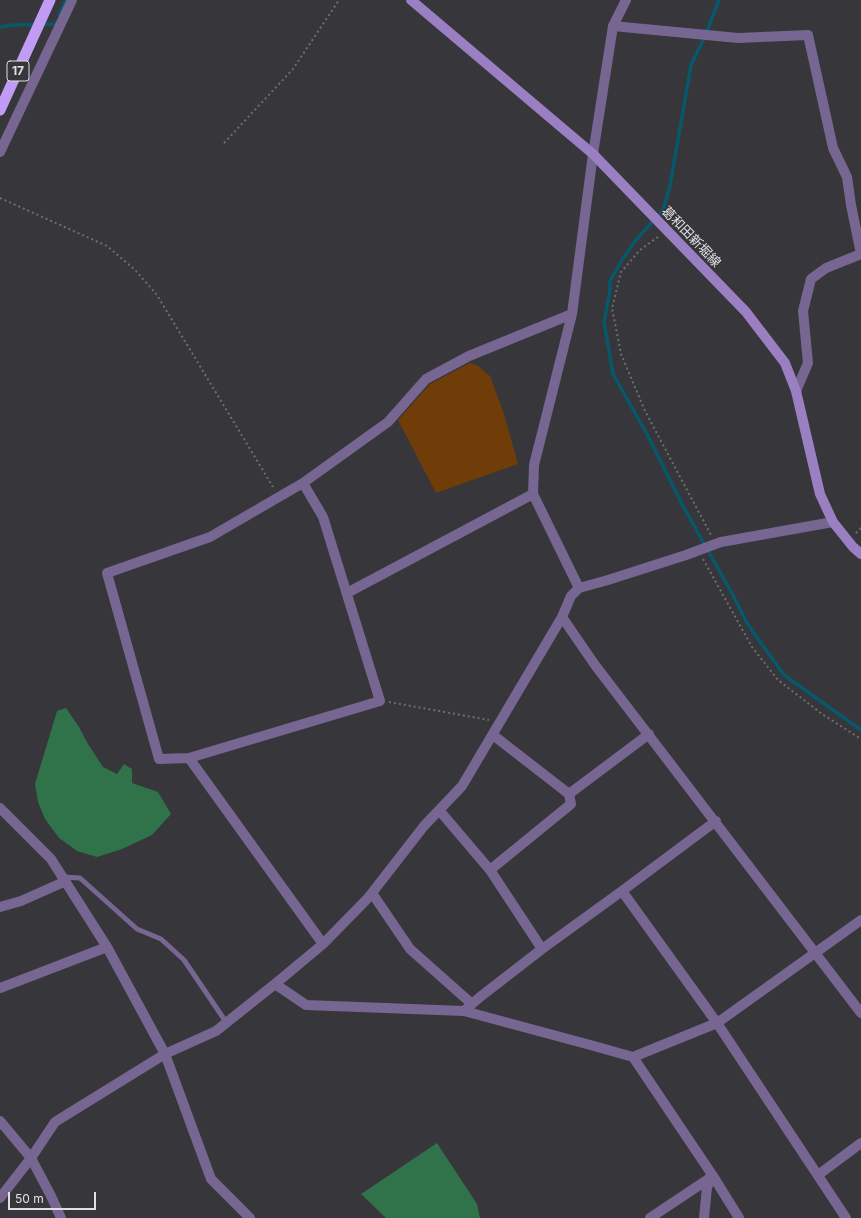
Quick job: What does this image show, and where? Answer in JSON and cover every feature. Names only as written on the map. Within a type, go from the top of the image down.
[{"type":"highway","name":"17","points":[[0,110],[50,0]]},
{"type":"main road","name":"葛和田新堀線","points":[[411,0],[593,154],[746,312],[785,363],[796,391],[820,494],[834,522],[861,554]]},
{"type":"street","points":[[0,152],[72,0]]},
{"type":"street","points":[[578,588],[533,494],[534,464],[572,314],[593,154],[613,26],[626,0]]},
{"type":"street","points":[[613,26],[738,38],[808,35],[833,148],[847,176],[851,206],[861,254],[826,268],[811,279],[803,311],[808,363],[796,391]]},
{"type":"street","points":[[303,483],[323,516],[380,701],[188,758],[160,759],[107,573],[210,537],[254,513],[303,483],[388,422],[426,380],[469,356],[572,314]]},
{"type":"street","points":[[347,593],[533,494]]},
{"type":"street","points":[[0,1198],[31,1158],[55,1122],[165,1054],[216,1030],[323,944],[372,894],[424,826],[462,786],[562,617],[571,596],[578,588],[608,580],[721,542],[834,522]]},
{"type":"street","points":[[562,617],[596,665],[861,1012]]},
{"type":"street","points":[[568,794],[649,734]]},
{"type":"street","points":[[490,870],[571,804],[568,794],[493,735]]},
{"type":"street","points":[[188,758],[323,944]]},
{"type":"street","points":[[0,808],[51,859],[107,948],[165,1054],[211,1179],[250,1218]]},
{"type":"street","points":[[439,810],[490,870],[542,948]]},
{"type":"street","points":[[464,1011],[542,948],[716,821]]},
{"type":"street","points":[[0,907],[21,901],[64,879]]},
{"type":"street","points":[[622,891],[717,1023],[846,1218]]},
{"type":"street","points":[[372,894],[410,949],[472,1004]]},
{"type":"street","points":[[275,984],[306,1005],[464,1011],[633,1057],[717,1023],[861,920]]},
{"type":"street","points":[[0,988],[107,948]]},
{"type":"street","points":[[633,1057],[713,1176],[739,1218]]},
{"type":"street","points":[[0,1121],[31,1158],[61,1218]]},
{"type":"street","points":[[818,1175],[861,1143]]},
{"type":"street","points":[[650,1218],[713,1176]]},
{"type":"street","points":[[704,1218],[707,1187],[713,1176]]},
{"type":"lane","points":[[64,879],[80,878],[137,929],[161,939],[184,960],[226,1022]]},
{"type":"path","points":[[224,143],[293,69],[339,0]]},
{"type":"path","points":[[0,198],[107,246],[135,270],[157,295],[279,497]]},
{"type":"path","points":[[664,227],[640,250],[621,272],[612,308],[621,354],[646,411],[715,544]]},
{"type":"path","points":[[698,550],[752,647],[778,680],[822,714],[861,739]]},
{"type":"path","points":[[380,701],[486,718],[499,724]]},
{"type":"green space","points":[[66,708],[103,767],[117,774],[124,764],[132,769],[132,783],[158,792],[171,814],[152,835],[122,849],[97,857],[77,851],[59,838],[45,819],[38,802],[35,784],[57,711]]},
{"type":"green space","points":[[437,1143],[477,1204],[480,1218],[386,1218],[361,1194]]},
{"type":"building","points":[[470,363],[478,366],[490,376],[504,414],[518,464],[436,493],[398,420],[430,384]]},
{"type":"waterway","points":[[59,15],[66,0]]},
{"type":"waterway","points":[[719,0],[705,36],[691,65],[670,186],[663,210],[635,241],[610,281],[610,291],[604,322],[613,374],[648,436],[683,506],[747,623],[758,639],[784,675],[861,730]]},
{"type":"waterway","points":[[0,27],[12,25],[56,24],[57,21]]}]
